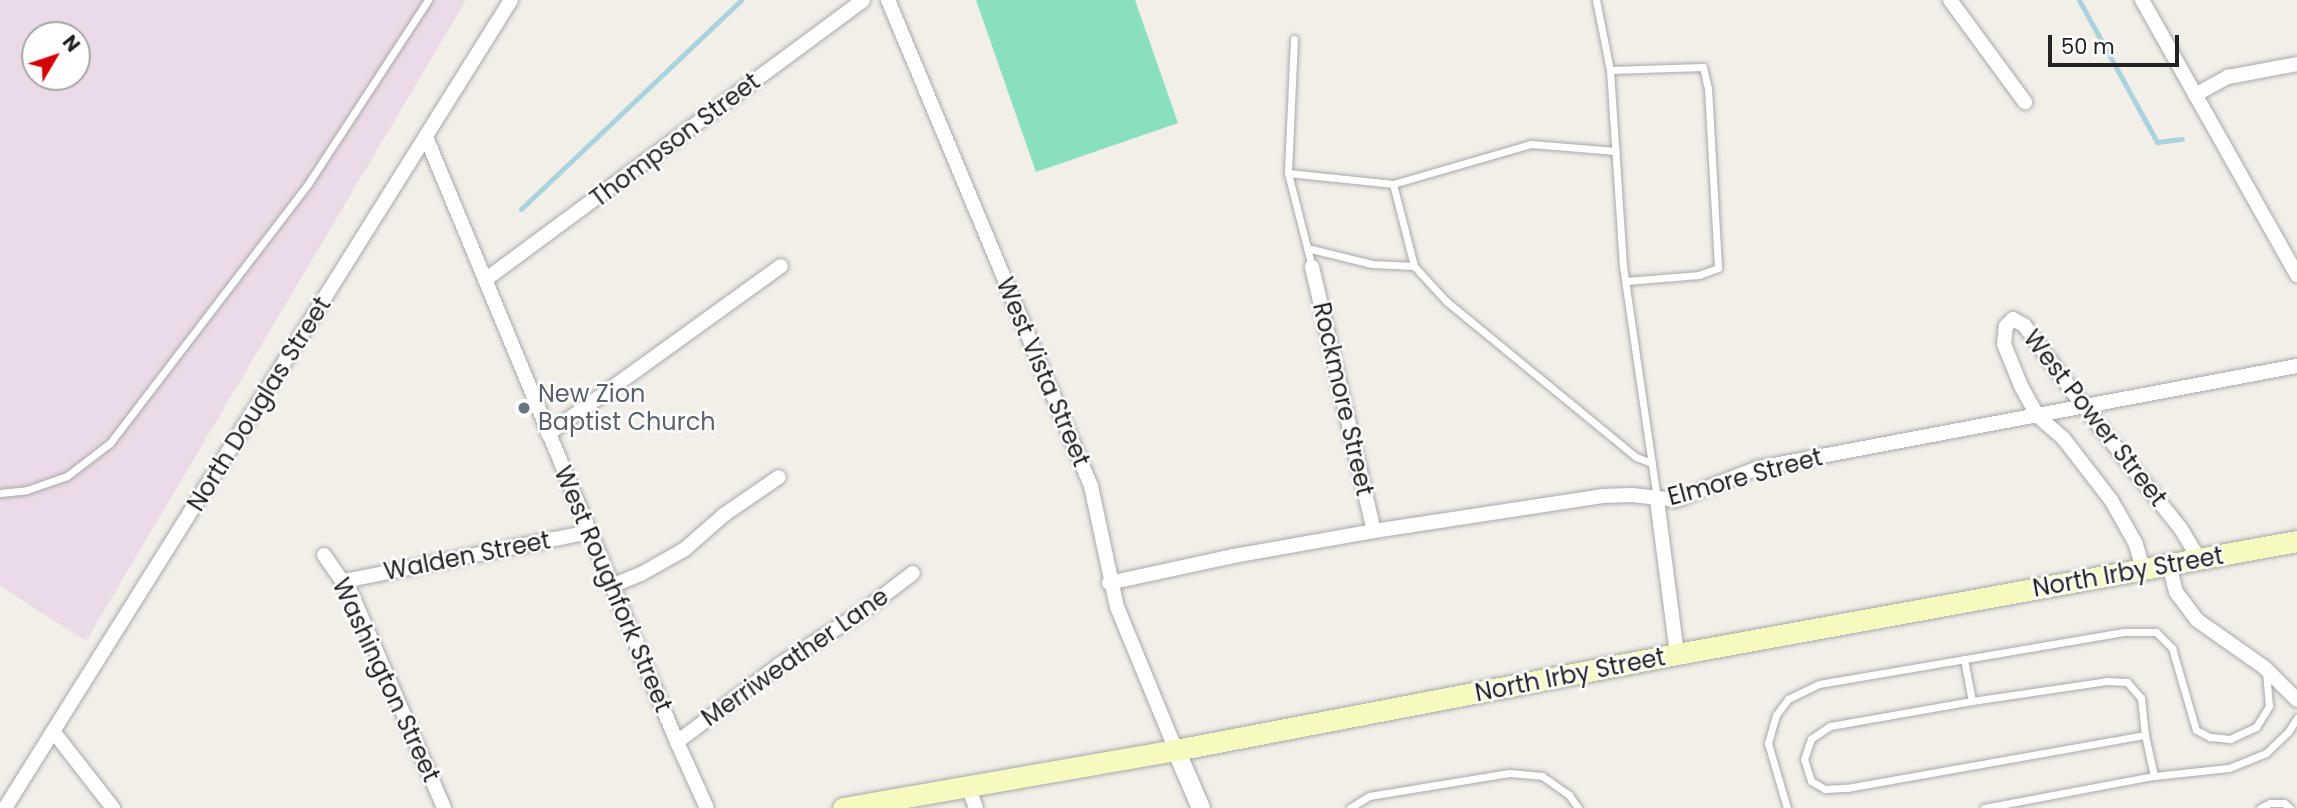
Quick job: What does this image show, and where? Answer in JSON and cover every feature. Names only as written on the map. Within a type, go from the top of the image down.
[{"type":"main road","name":"North Irby Street","points":[[843,808],[1177,750],[1677,654],[2297,541]]},
{"type":"street","name":"North Douglas Street","points":[[5,808],[511,0]]},
{"type":"street","name":"Thompson Street","points":[[485,280],[863,0]]},
{"type":"street","name":"West Vista Street","points":[[888,0],[1091,486],[1102,527],[1109,583],[1177,750]]},
{"type":"street","points":[[1950,0],[2025,102]]},
{"type":"street","points":[[2142,0],[2297,275]]},
{"type":"street","points":[[2195,95],[2228,77],[2297,64]]},
{"type":"street","name":"West Roughfork Street","points":[[426,136],[611,586],[707,808]]},
{"type":"street","points":[[548,434],[781,265]]},
{"type":"street","name":"Rockmore Street","points":[[1312,267],[1374,531]]},
{"type":"street","name":"West Power Street","points":[[2143,569],[2136,544],[2111,500],[2063,438],[2037,415],[2007,358],[2004,338],[2006,326],[2013,318],[2024,325],[2084,407],[2181,530],[2199,559]]},
{"type":"street","name":"Elmore Street","points":[[1109,583],[1374,531],[1602,496],[1632,495],[1657,500],[1676,500],[1758,468],[2297,366]]},
{"type":"street","points":[[611,586],[641,574],[685,549],[725,514],[779,477]]},
{"type":"street","points":[[1657,500],[1677,654]]},
{"type":"street","name":"Walden Street","points":[[344,581],[589,531]]},
{"type":"street","name":"Washington Street","points":[[324,555],[344,581],[444,808]]},
{"type":"street","points":[[2169,564],[2176,592],[2197,620],[2266,668],[2297,700]]},
{"type":"street","name":"Merriweather Lane","points":[[677,742],[779,665],[862,612],[913,573]]},
{"type":"street","points":[[53,731],[113,808]]},
{"type":"street","points":[[1177,750],[1201,808]]},
{"type":"street","points":[[968,786],[976,808]]},
{"type":"lane","points":[[0,493],[27,490],[67,476],[110,443],[308,184],[428,0]]},
{"type":"lane","points":[[1596,0],[1610,70],[1626,281],[1657,500]]},
{"type":"lane","points":[[1294,39],[1288,173],[1312,267]]},
{"type":"lane","points":[[1610,70],[1703,67],[1708,88],[1718,268],[1699,275],[1626,281]]},
{"type":"lane","points":[[1288,173],[1393,184],[1531,144],[1616,151]]},
{"type":"lane","points":[[1393,184],[1413,266],[1446,301],[1636,457],[1652,463]]},
{"type":"lane","points":[[1307,248],[1372,264],[1413,266]]},
{"type":"lane","points":[[1787,808],[1768,743],[1776,715],[1788,699],[1819,684],[2124,632],[2156,632],[2172,648],[2196,730],[2210,737],[2230,739],[2256,727],[2269,706],[2266,668]]},
{"type":"lane","points":[[1965,659],[1972,701]]},
{"type":"lane","points":[[2145,735],[1847,788],[1825,789],[1811,781],[1804,759],[1811,739],[1830,726],[2107,681],[2127,682],[2141,698],[2145,735],[2154,776]]},
{"type":"lane","points":[[1984,808],[2154,776],[2229,768],[2266,753],[2288,732],[2297,718]]},
{"type":"lane","points":[[1350,808],[1369,796],[1509,773],[1542,776],[1569,795],[1578,808]]},
{"type":"lane","points":[[1569,795],[1573,808]]},
{"type":"lane","points":[[2260,808],[2270,803],[2284,803],[2290,808]]},
{"type":"shaded area","points":[[0,0],[466,0],[86,641],[0,586]]},
{"type":"green space","points":[[976,0],[1135,0],[1178,123],[1036,172]]},
{"type":"waterway","points":[[521,209],[741,0]]},
{"type":"waterway","points":[[2079,0],[2157,142],[2182,139]]},
{"type":"place","name":"New Zion Baptist Church","points":[[524,408]]}]
